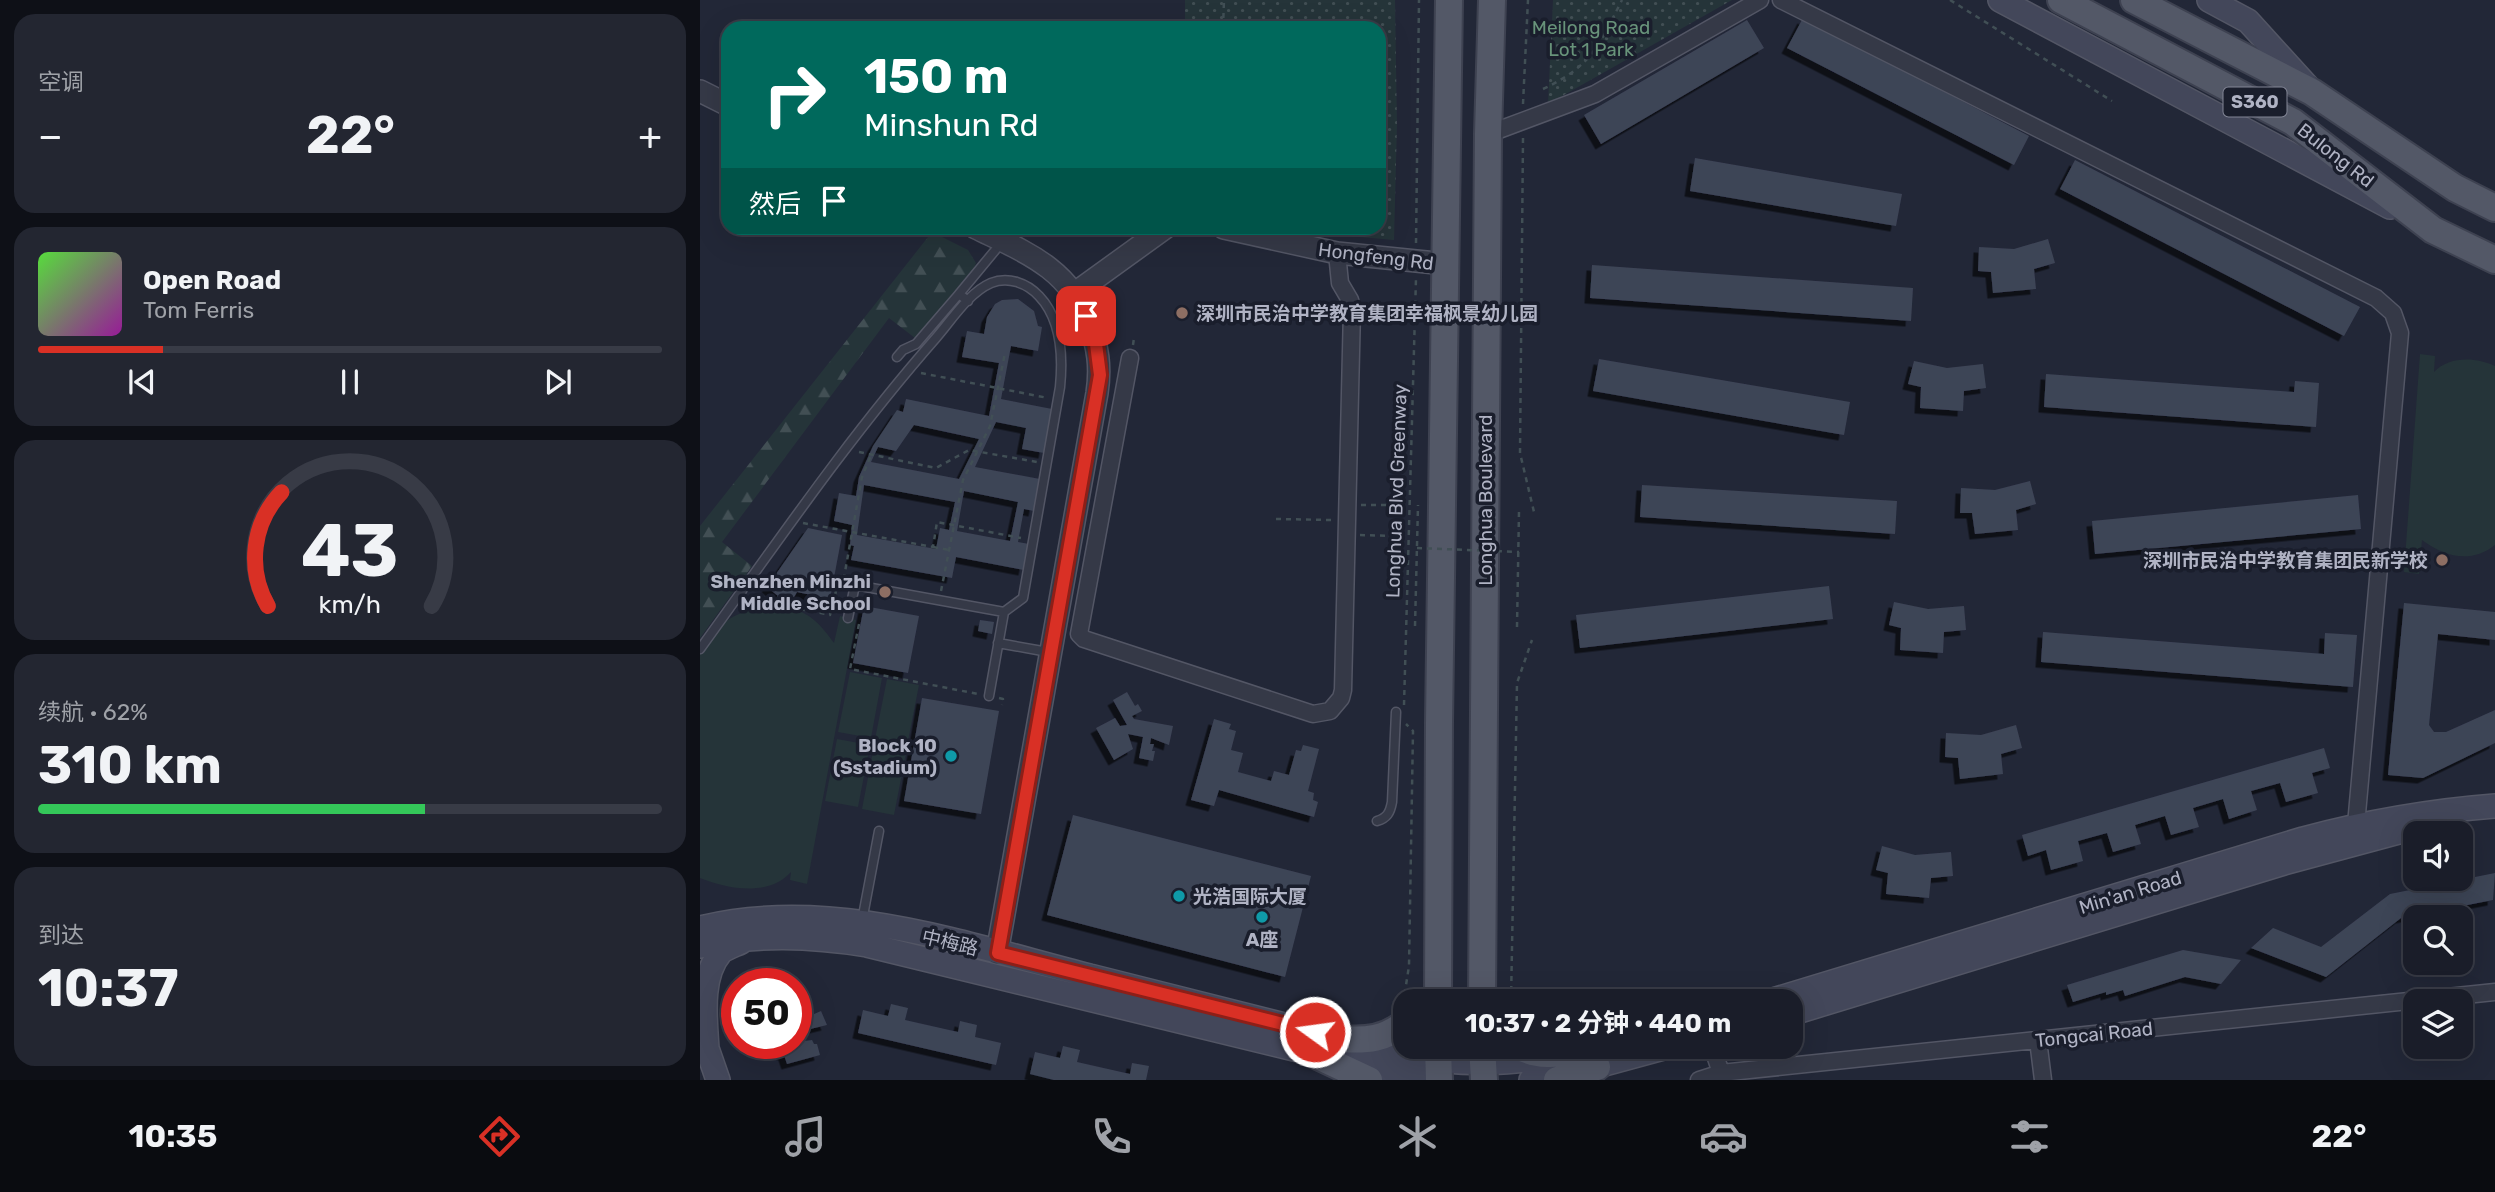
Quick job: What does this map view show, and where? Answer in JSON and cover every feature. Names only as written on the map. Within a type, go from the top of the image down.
[{"type":"main road","points":[[1438,989],[1449,0]]},
{"type":"main road","name":"Longhua Boulevard","points":[[1482,989],[1488,134],[1492,0]]},
{"type":"main road","points":[[2000,0],[2433,230]]},
{"type":"main road","name":"Bulong Rd","points":[[2061,0],[2293,122],[2433,230],[2495,260]]},
{"type":"main road","name":"Bulong Rd","points":[[2134,0],[2312,92],[2455,188],[2495,208]]},
{"type":"main road","points":[[2209,0],[2248,21],[2312,92]]},
{"type":"main road","name":"Min'an Road","points":[[1803,991],[2356,825],[2413,815],[2495,806]]},
{"type":"main road","name":"Min'an Road","points":[[1803,1010],[2284,863],[2399,832],[2495,822]]},
{"type":"main road","points":[[700,915],[743,929],[721,951],[705,981],[704,1039],[718,1080]]},
{"type":"main road","name":"中梅路","points":[[700,946],[778,916],[862,922],[1342,1039],[1404,1055],[1437,1067]]},
{"type":"main road","name":"中梅路","points":[[700,928],[743,929],[867,944],[1307,1051],[1437,1067],[1483,1064]]},
{"type":"main road","points":[[1419,989],[1438,948]]},
{"type":"main road","points":[[1482,971],[1486,989]]},
{"type":"main road","points":[[1342,1039],[1364,1041],[1381,1038],[1393,1026]]},
{"type":"main road","points":[[1307,1051],[1369,1080]]},
{"type":"main road","points":[[1483,1064],[1558,1059]]},
{"type":"main road","points":[[1531,1080],[1564,1075],[1590,1059]]},
{"type":"main road","points":[[1557,1080],[1591,1059]]},
{"type":"street","points":[[1488,134],[1595,94],[1760,0]]},
{"type":"street","points":[[1781,0],[2376,298],[2393,313],[2400,333],[2356,825]]},
{"type":"street","points":[[700,91],[721,102]]},
{"type":"street","points":[[1075,293],[1156,235]]},
{"type":"street","name":"Hongfeng Rd","points":[[1255,235],[1336,253],[1446,264]]},
{"type":"street","points":[[998,953],[1100,375],[1096,344],[1075,293],[1011,238]]},
{"type":"street","points":[[1130,358],[1079,630],[1081,637],[1313,714],[1322,714],[1336,706],[1343,690],[1352,309],[1340,283],[1336,253]]},
{"type":"street","name":"Tongcai Road","points":[[1699,1080],[1721,1073],[2495,992]]},
{"type":"street","points":[[2038,1040],[2043,1080]]},
{"type":"street","points":[[1716,1059],[1721,1073]]},
{"type":"lane","points":[[897,357],[903,350],[916,344],[1011,238]]},
{"type":"lane","points":[[700,649],[845,449],[908,370],[968,301],[989,284],[1009,281],[1033,289],[1044,302],[1055,326],[1062,365],[1023,598],[1004,612],[989,696]]},
{"type":"lane","points":[[959,294],[968,301]]},
{"type":"lane","points":[[848,618],[855,585],[1004,612]]},
{"type":"lane","points":[[998,643],[1051,652]]},
{"type":"lane","points":[[1377,821],[1385,819],[1392,802],[1400,710]]},
{"type":"lane","points":[[862,922],[879,831]]},
{"type":"path","points":[[1223,21],[1224,0]]},
{"type":"path","points":[[1416,249],[1419,0]]},
{"type":"path","points":[[1523,103],[1528,0]]},
{"type":"path","points":[[1543,89],[1573,72],[1597,49],[1622,0]]},
{"type":"path","points":[[1950,0],[2112,101]]},
{"type":"path","points":[[1522,142],[1520,453],[1534,512]]},
{"type":"path","name":"Longhua Blvd Greenway","points":[[1400,710],[1416,274]]},
{"type":"path","points":[[940,600],[963,480],[990,426],[1005,353]]},
{"type":"path","points":[[908,370],[1058,400]]},
{"type":"path","points":[[845,449],[936,468],[969,450],[1046,464]]},
{"type":"path","points":[[738,597],[830,615],[836,591],[843,583],[862,477],[872,455]]},
{"type":"path","points":[[1347,520],[1396,505]]},
{"type":"path","points":[[1415,626],[1418,505]]},
{"type":"path","points":[[1517,627],[1519,511]]},
{"type":"path","points":[[1276,519],[1347,520],[1395,536]]},
{"type":"path","points":[[793,521],[949,550]]},
{"type":"path","points":[[933,547],[937,522],[1033,540]]},
{"type":"path","points":[[1417,548],[1519,552]]},
{"type":"path","points":[[866,587],[850,669],[1003,699],[1002,705]]},
{"type":"path","points":[[1511,989],[1517,684],[1532,640]]},
{"type":"path","points":[[1404,721],[1413,731],[1407,989]]},
{"type":"green space","points":[[1185,0],[1395,0],[1397,125],[1394,240],[1338,235],[1386,235],[1386,21],[1185,21]]},
{"type":"green space","name":"Meilong Road Lot 1 Park","points":[[1553,0],[1732,0],[1548,104]]},
{"type":"green space","points":[[930,235],[938,235],[968,250],[976,263],[974,268],[915,338],[889,318],[722,542],[752,566],[700,638],[700,526]]},
{"type":"green space","points":[[2420,354],[2435,356],[2434,372],[2447,363],[2463,360],[2480,361],[2495,366],[2495,545],[2477,555],[2458,556],[2440,551],[2422,540],[2419,574],[2404,572]]},
{"type":"green space","points":[[769,606],[790,608],[807,615],[834,643],[840,616],[856,620],[807,884],[790,880],[791,872],[771,885],[735,888],[700,878],[700,654],[713,634],[727,620]]},
{"type":"green space","points":[[850,672],[882,678],[871,738],[838,732]]},
{"type":"green space","points":[[887,679],[919,685],[907,746],[875,739]]},
{"type":"green space","points":[[837,739],[870,745],[858,807],[825,801]]},
{"type":"green space","points":[[874,746],[906,753],[894,815],[862,809]]},
{"type":"building","points":[[1803,18],[2029,136],[2014,165],[1787,48]]},
{"type":"building","points":[[1747,20],[1764,48],[1601,144],[1584,115]]},
{"type":"building","points":[[1695,158],[1902,194],[1896,226],[1690,191]]},
{"type":"building","points":[[2075,160],[2360,307],[2344,336],[2060,189]]},
{"type":"building","points":[[2048,239],[2055,263],[2034,269],[2036,289],[1993,293],[1991,272],[1978,271],[1979,247],[2014,249]]},
{"type":"building","points":[[1592,265],[1913,288],[1911,321],[1590,298]]},
{"type":"building","points":[[1018,299],[1034,311],[1038,326],[1042,327],[1038,351],[1011,346],[1001,399],[1052,409],[1044,453],[1022,449],[1026,428],[996,422],[975,467],[1040,479],[1034,511],[1024,509],[1018,542],[1029,544],[1024,570],[956,557],[952,578],[851,560],[854,546],[850,545],[852,525],[834,521],[839,493],[856,496],[859,477],[873,446],[897,410],[903,412],[906,399],[989,416],[999,363],[962,357],[967,331],[984,334],[987,317],[995,304],[1002,300]],"holes":[[[914,425],[979,439],[959,479],[871,462],[878,447],[896,451]],[[864,485],[955,502],[949,530],[940,528],[936,549],[857,535]],[[964,491],[1018,502],[1010,541],[957,531]]]},
{"type":"building","points":[[1599,359],[1850,402],[1844,435],[1593,391]]},
{"type":"building","points":[[1914,361],[1947,368],[1983,364],[1986,388],[1964,391],[1963,411],[1920,408],[1921,387],[1908,384]]},
{"type":"building","points":[[2046,374],[2294,392],[2295,381],[2319,383],[2316,427],[2044,407]]},
{"type":"building","points":[[2030,481],[2036,504],[2016,510],[2018,530],[1975,534],[1972,513],[1960,513],[1961,488],[1995,490]]},
{"type":"building","points":[[1642,485],[1897,501],[1895,534],[1640,517]]},
{"type":"building","points":[[2358,495],[2361,529],[2095,554],[2092,521]]},
{"type":"building","points":[[808,528],[842,535],[830,599],[797,592],[789,606],[776,598],[778,596],[767,587]]},
{"type":"building","points":[[1829,586],[1833,619],[1580,648],[1576,615]]},
{"type":"building","points":[[1894,602],[1928,609],[1964,606],[1966,630],[1944,632],[1943,653],[1900,650],[1901,628],[1889,625]]},
{"type":"building","points":[[2404,603],[2495,612],[2495,640],[2438,634],[2429,725],[2434,732],[2446,732],[2495,710],[2495,743],[2423,778],[2388,775]]},
{"type":"building","points":[[864,606],[919,616],[908,673],[853,663]]},
{"type":"building","points":[[980,620],[994,622],[992,634],[978,631]]},
{"type":"building","points":[[2043,632],[2324,654],[2325,633],[2357,635],[2353,687],[2041,662]]},
{"type":"building","points":[[1127,692],[1135,706],[1138,704],[1142,711],[1132,716],[1134,719],[1173,726],[1169,745],[1151,738],[1150,744],[1154,744],[1152,751],[1155,751],[1153,761],[1139,758],[1143,737],[1128,734],[1133,749],[1114,760],[1096,728],[1115,718],[1120,726],[1127,725],[1113,700]]},
{"type":"building","name":"Block 10 (Sstadium)","points":[[922,698],[999,711],[981,814],[904,801]]},
{"type":"building","points":[[1214,719],[1231,724],[1229,729],[1236,731],[1231,750],[1243,753],[1238,772],[1271,781],[1274,771],[1289,775],[1296,750],[1301,751],[1303,745],[1319,749],[1308,791],[1314,793],[1313,800],[1318,802],[1314,817],[1219,790],[1214,806],[1191,800]]},
{"type":"building","points":[[2016,725],[2022,748],[2001,754],[2003,774],[1960,779],[1958,758],[1945,757],[1946,733],[1981,735]]},
{"type":"building","points":[[2324,748],[2330,768],[2312,773],[2318,793],[2286,802],[2280,783],[2251,791],[2257,810],[2229,819],[2223,799],[2193,808],[2199,827],[2171,835],[2165,816],[2135,825],[2141,844],[2113,852],[2107,833],[2078,841],[2083,861],[2051,870],[2046,850],[2028,856],[2022,835]]},
{"type":"building","name":"光浩国际大厦","points":[[1073,815],[1311,876],[1285,977],[1047,915]]},
{"type":"building","points":[[1882,846],[1915,855],[1951,852],[1953,876],[1931,878],[1929,898],[1886,894],[1888,873],[1876,870]]},
{"type":"building","points":[[2495,873],[2493,900],[2467,905],[2403,905],[2403,918],[2326,977],[2251,948],[2273,928],[2321,947],[2390,894],[2405,891],[2473,891],[2473,877]]},
{"type":"building","points":[[2183,950],[2241,960],[2221,984],[2185,977],[2125,996],[2123,990],[2073,1002],[2067,985]]},
{"type":"building","points":[[891,1004],[908,1008],[905,1020],[958,1032],[960,1021],[977,1025],[975,1037],[1001,1043],[996,1065],[858,1033],[863,1010],[888,1016]]},
{"type":"building","points":[[821,1011],[827,1025],[812,1029],[812,1015]]},
{"type":"building","points":[[812,1040],[817,1044],[820,1055],[812,1057]]},
{"type":"building","points":[[1063,1046],[1080,1050],[1077,1062],[1130,1074],[1132,1063],[1149,1066],[1146,1080],[1054,1080],[1030,1074],[1035,1052],[1060,1058]]},
{"type":"building","points":[[785,1059],[805,1059],[787,1064]]},
{"type":"place","name":"深圳市民治中学教育集团幸福枫景幼儿园","points":[[1182,313]]},
{"type":"place","name":"深圳市民治中学教育集团民新学校","points":[[2442,560]]},
{"type":"place","name":"Shenzhen Minzhi Middle School","points":[[885,592]]},
{"type":"place","name":"Block 10 (Sstadium)","points":[[951,756]]},
{"type":"place","name":"光浩国际大厦","points":[[1179,896]]},
{"type":"place","name":"A座","points":[[1262,917]]},
{"type":"route","points":[[1086,316],[1096,344],[1100,375],[998,953],[1315,1032]]}]
